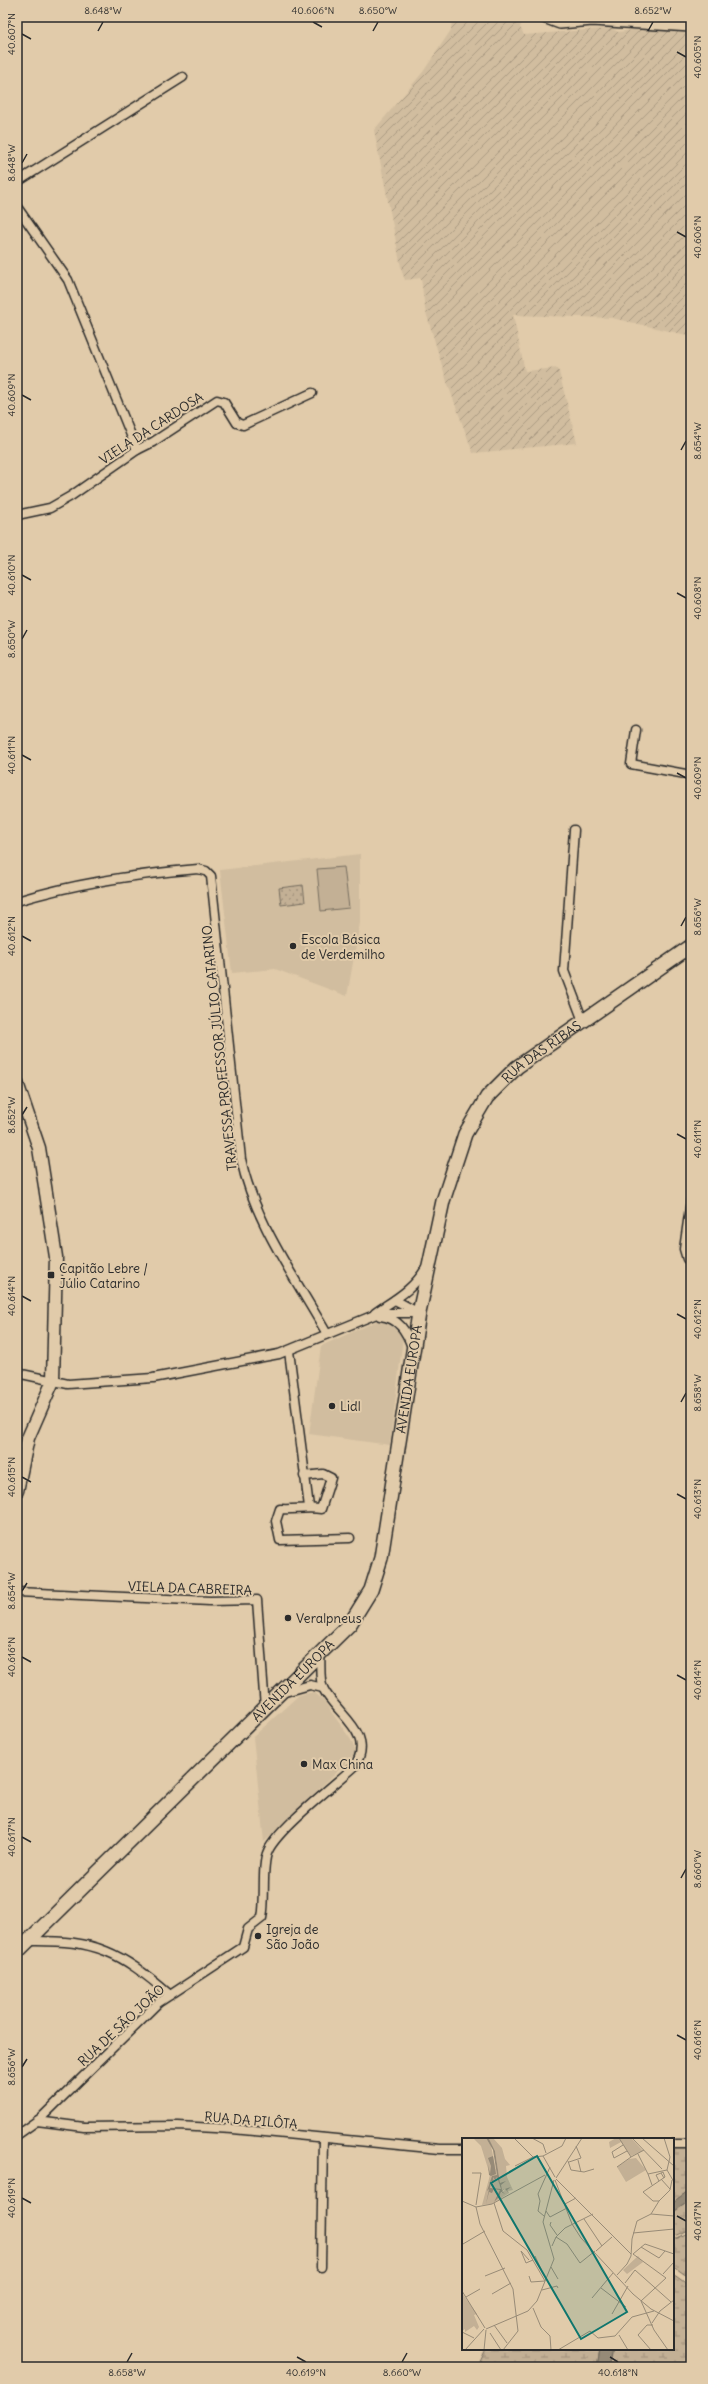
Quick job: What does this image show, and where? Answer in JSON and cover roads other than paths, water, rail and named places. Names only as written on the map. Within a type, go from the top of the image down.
[{"type":"main road","name":"RUA DAS RIBAS","points":[[431,1258],[443,1201],[465,1134],[487,1098],[517,1067],[691,946]]},
{"type":"main road","points":[[17,1084],[39,1148],[56,1257],[53,1381],[28,1438],[17,1491]]},
{"type":"main road","name":"AVENIDA EUROPA","points":[[17,1952],[350,1624],[371,1590],[381,1558],[412,1349],[431,1258]]},
{"type":"street","points":[[544,17],[560,23],[592,20]]},
{"type":"street","points":[[574,17],[592,20],[691,26]]},
{"type":"street","points":[[17,182],[183,77]]},
{"type":"street","points":[[17,207],[68,280],[137,450]]},
{"type":"street","name":"VIELA DA CARDOSA","points":[[17,515],[50,508],[71,496],[137,450],[153,442],[216,400],[224,402],[238,423],[243,425],[312,393]]},
{"type":"street","points":[[636,730],[631,764],[691,775]]},
{"type":"street","points":[[574,830],[564,971],[583,1021]]},
{"type":"street","name":"TRAVESSA PROFESSOR JÚLIO CATARINO","points":[[17,901],[92,882],[193,869],[206,871],[211,876],[213,883],[240,1143],[246,1180],[255,1204],[327,1334]]},
{"type":"street","points":[[687,1259],[684,1249],[691,1200]]},
{"type":"street","points":[[17,1373],[68,1384],[153,1378],[289,1351],[371,1316],[395,1300],[418,1281],[431,1258]]},
{"type":"street","points":[[395,1300],[419,1313]]},
{"type":"street","points":[[371,1316],[396,1312],[419,1313]]},
{"type":"street","points":[[371,1316],[386,1317],[396,1321],[406,1332],[412,1349]]},
{"type":"street","points":[[289,1351],[309,1507]]},
{"type":"street","points":[[304,1476],[323,1474],[331,1478],[321,1509],[309,1507],[300,1510],[280,1510],[276,1521],[280,1540],[350,1538]]},
{"type":"street","name":"VIELA DA CABREIRA","points":[[17,1592],[210,1601],[257,1600],[265,1708]]},
{"type":"street","points":[[280,1694],[299,1686],[310,1685],[323,1688],[320,1654]]},
{"type":"street","name":"RUA DE SÃO JOÃO","points":[[17,2135],[37,2121],[170,1995],[243,1947],[248,1929],[262,1918],[265,1904],[267,1852],[278,1836],[348,1772],[359,1759],[362,1749],[357,1733],[323,1688]]},
{"type":"street","points":[[29,1941],[59,1940],[111,1951],[148,1975],[170,1995]]},
{"type":"street","name":"RUA DA PILÔTA","points":[[37,2121],[84,2127],[178,2126],[233,2129],[440,2150],[462,2149]]},
{"type":"street","points":[[321,2267],[323,2138]]},
{"type":"street","points":[[674,2144],[691,2144]]},
{"type":"place","name":"Escola Básica de Verdemilho","points":[[293,946]]},
{"type":"place","name":"Capitão Lebre / Júlio Catarino","points":[[51,1275]]},
{"type":"place","name":"Lidl","points":[[332,1406]]},
{"type":"place","name":"Veralpneus","points":[[288,1618]]},
{"type":"place","name":"Max China","points":[[304,1764]]},
{"type":"place","name":"Igreja de São João","points":[[258,1936]]}]
